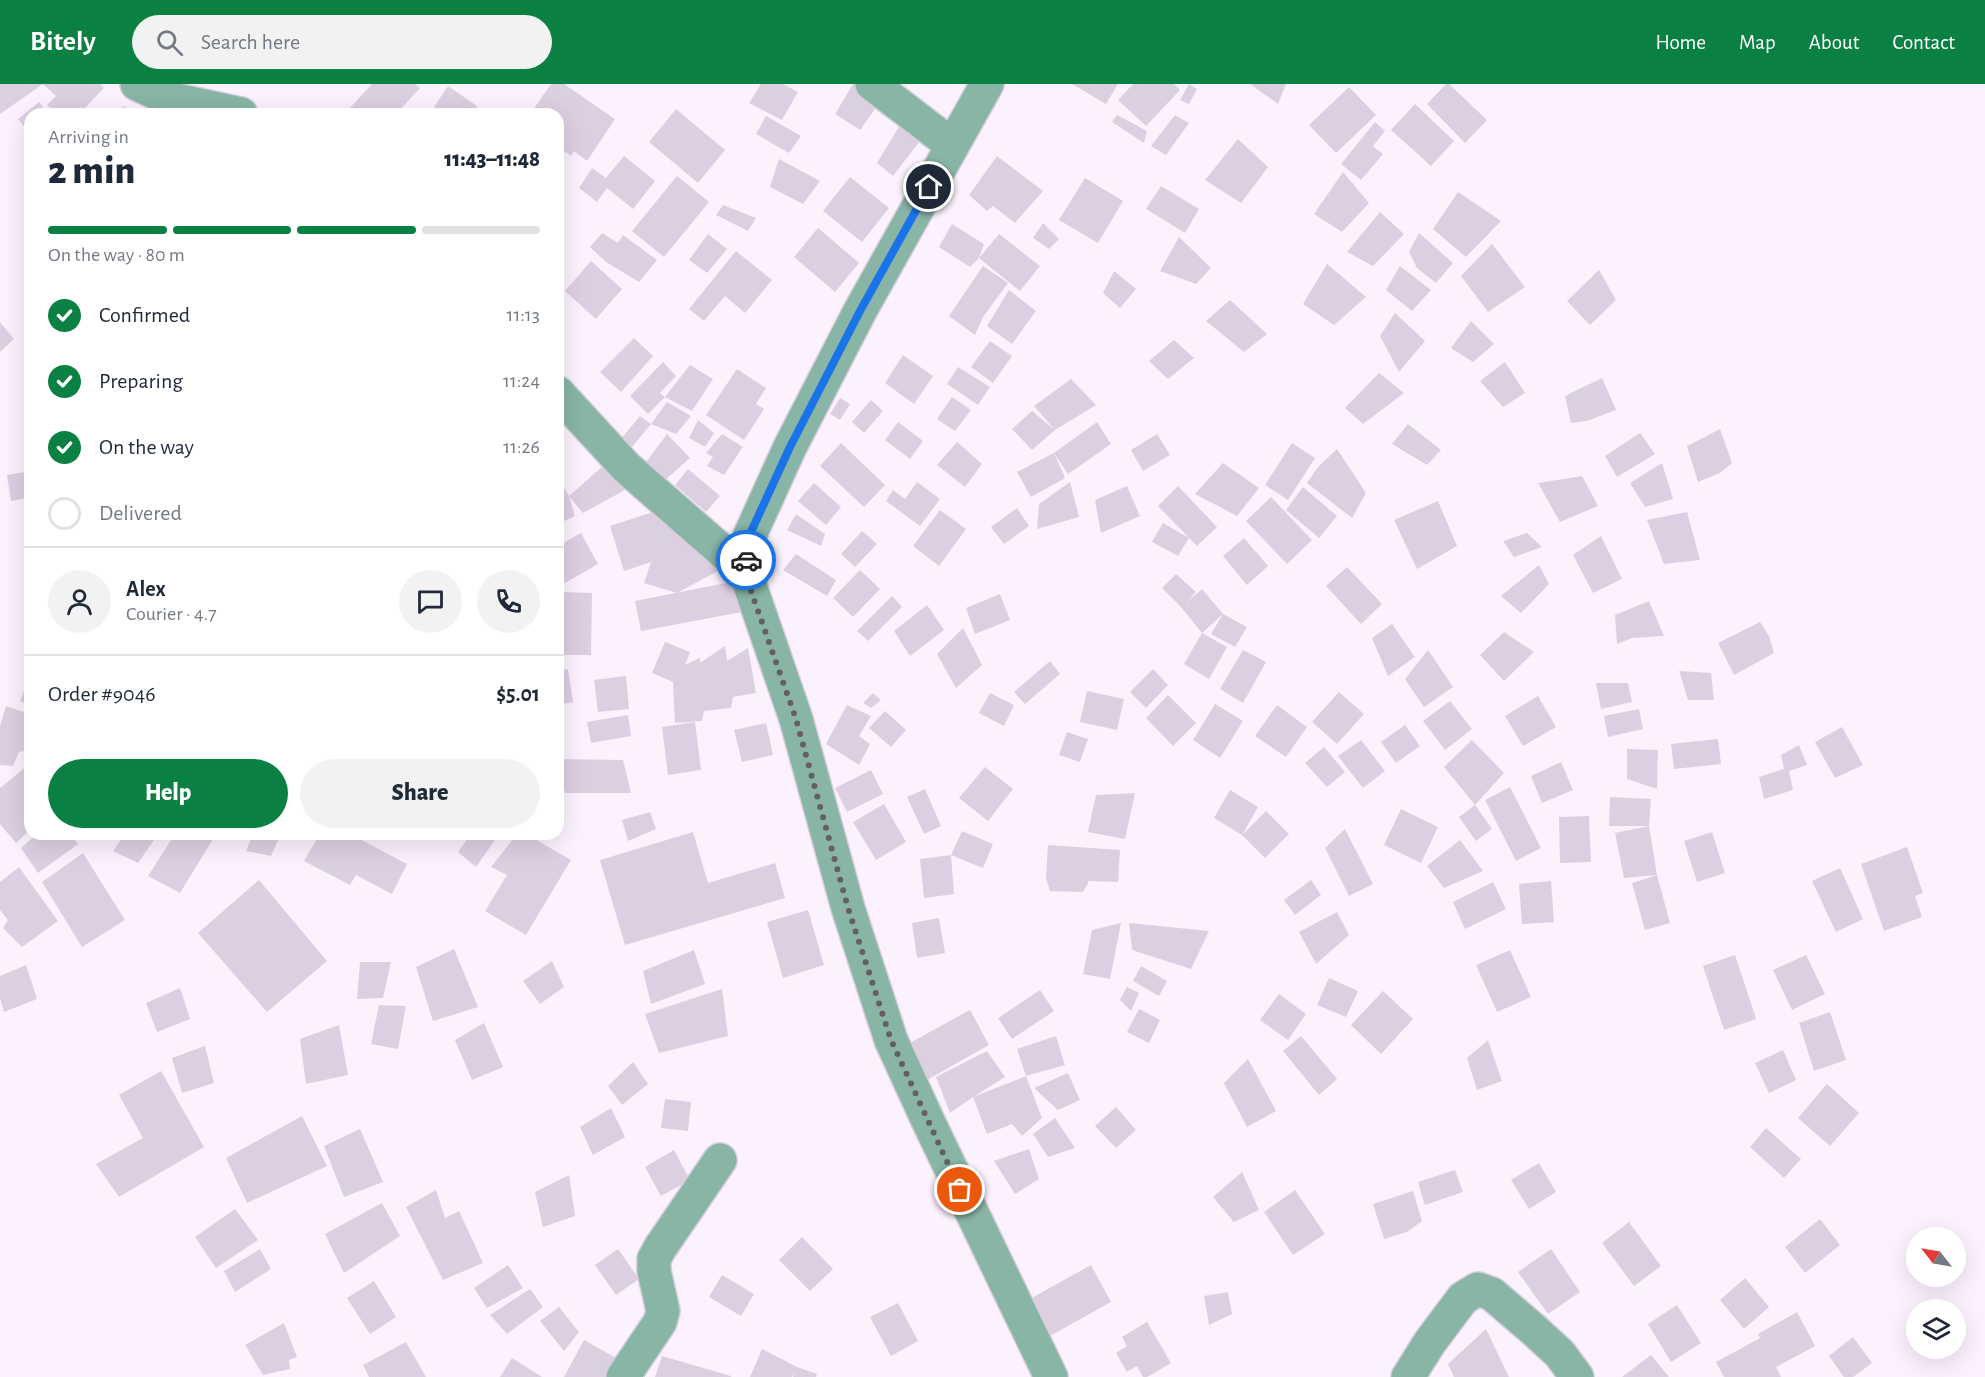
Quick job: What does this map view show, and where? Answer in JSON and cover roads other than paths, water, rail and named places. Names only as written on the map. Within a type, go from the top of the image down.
[{"type":"street","points":[[137,84],[166,98],[213,108]]},
{"type":"street","points":[[872,84],[952,145]]},
{"type":"street","points":[[987,84],[860,311],[790,447],[750,534],[744,571],[796,719],[848,908],[891,1040],[1051,1377]]},
{"type":"street","points":[[564,400],[626,467],[744,571]]},
{"type":"street","points":[[623,1377],[660,1322],[663,1311],[654,1271],[654,1259],[720,1160]]},
{"type":"street","points":[[1408,1377],[1430,1342],[1463,1298],[1478,1289],[1492,1294],[1534,1330],[1560,1354],[1577,1377]]}]
